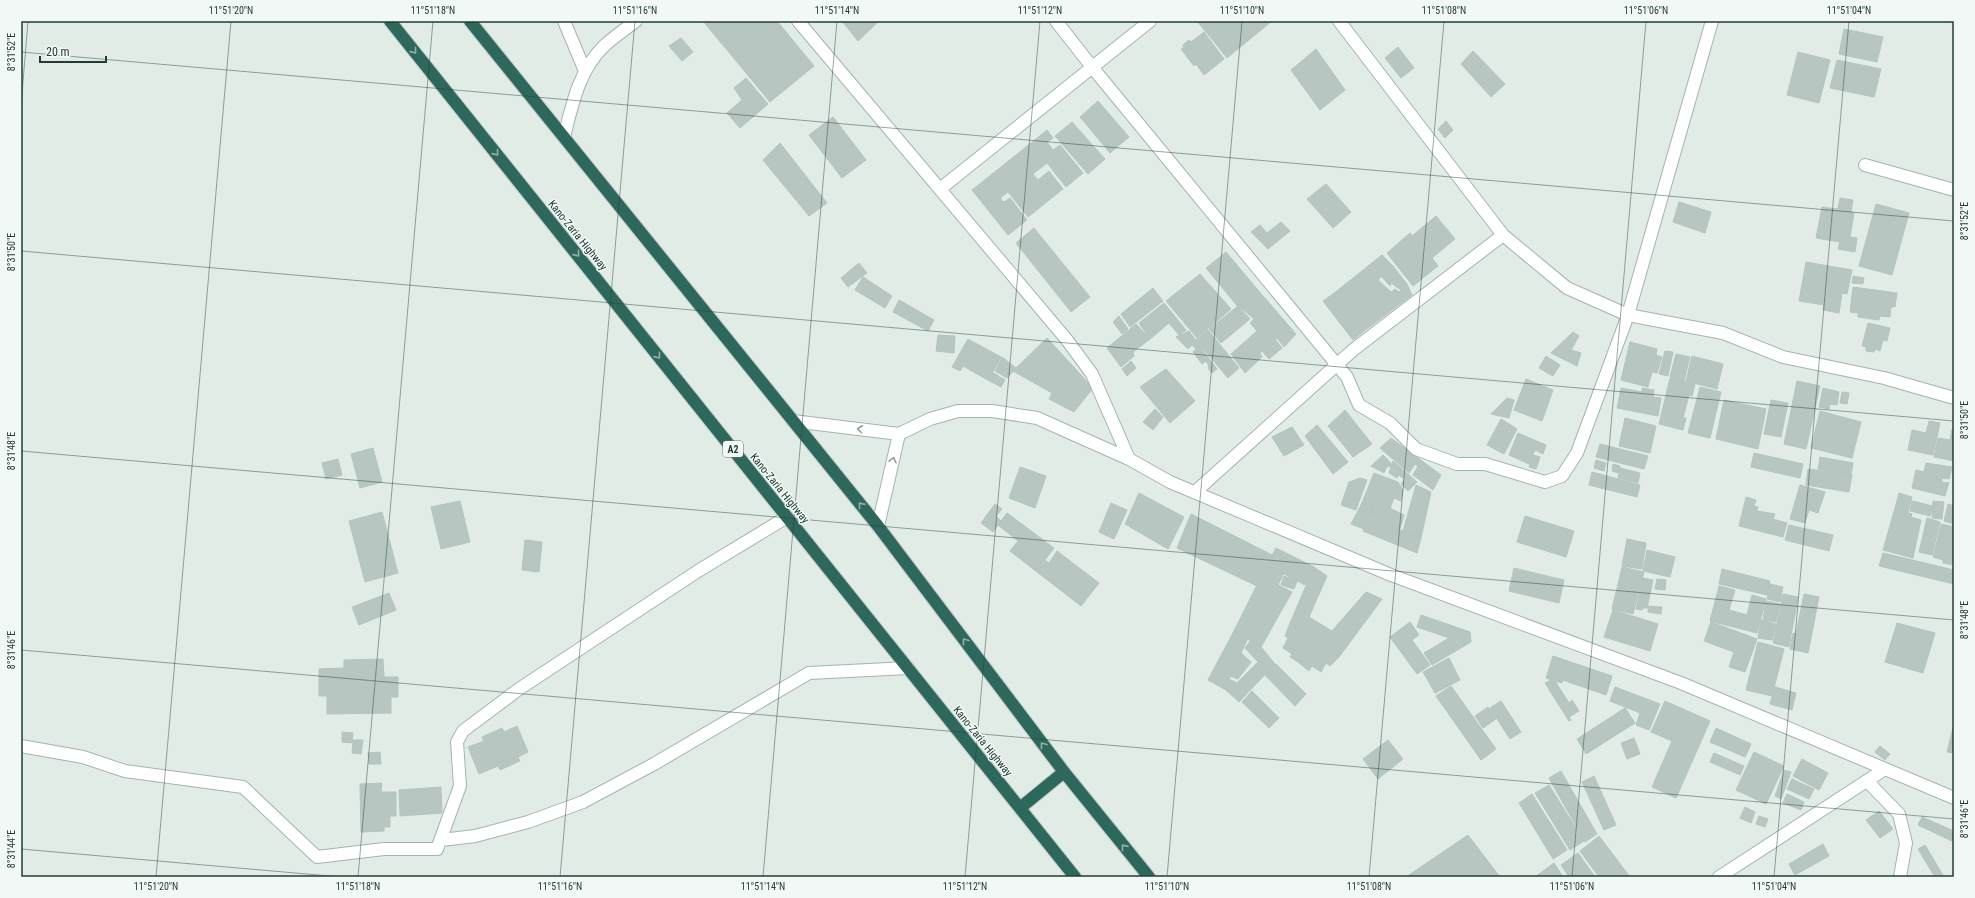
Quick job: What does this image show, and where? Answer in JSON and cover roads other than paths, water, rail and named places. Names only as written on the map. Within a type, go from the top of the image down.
[{"type":"highway","name":"Kano-Zaria Highway","points":[[390,21],[1075,877]]},
{"type":"highway","points":[[470,21],[878,526],[1064,772],[1149,877]]},
{"type":"highway","points":[[1020,808],[1064,772]]},
{"type":"street","points":[[564,21],[585,71]]},
{"type":"street","points":[[564,137],[574,95],[585,71],[603,47],[636,21]]},
{"type":"street","points":[[798,21],[1067,340],[1092,374],[1129,459]]},
{"type":"street","points":[[1056,21],[1092,67],[1347,377],[1359,405],[1390,423],[1416,449],[1457,464],[1485,464],[1545,482],[1562,476],[1577,453],[1628,315],[1712,21]]},
{"type":"street","points":[[940,189],[1150,21]]},
{"type":"street","points":[[1339,21],[1503,235],[1567,288],[1628,315],[1724,333],[1782,357],[1884,378],[1954,398]]},
{"type":"street","points":[[1865,165],[1954,190]]},
{"type":"street","points":[[1195,492],[1353,350],[1503,235]]},
{"type":"street","points":[[793,421],[899,434],[930,419],[958,411],[992,411],[1038,418],[1129,459],[1170,482],[1391,575],[1681,683],[1954,798]]},
{"type":"street","points":[[878,526],[899,434]]},
{"type":"street","points":[[21,746],[83,757],[125,771],[242,787],[317,857],[384,849],[437,849],[442,840],[460,786],[457,742],[463,731],[532,680],[698,571],[787,517]]},
{"type":"street","points":[[442,840],[475,836],[520,824],[583,802],[654,764],[809,673],[908,668]]},
{"type":"street","points":[[1720,877],[1885,769]]},
{"type":"street","points":[[1867,781],[1899,814],[1906,843],[1900,877]]}]
